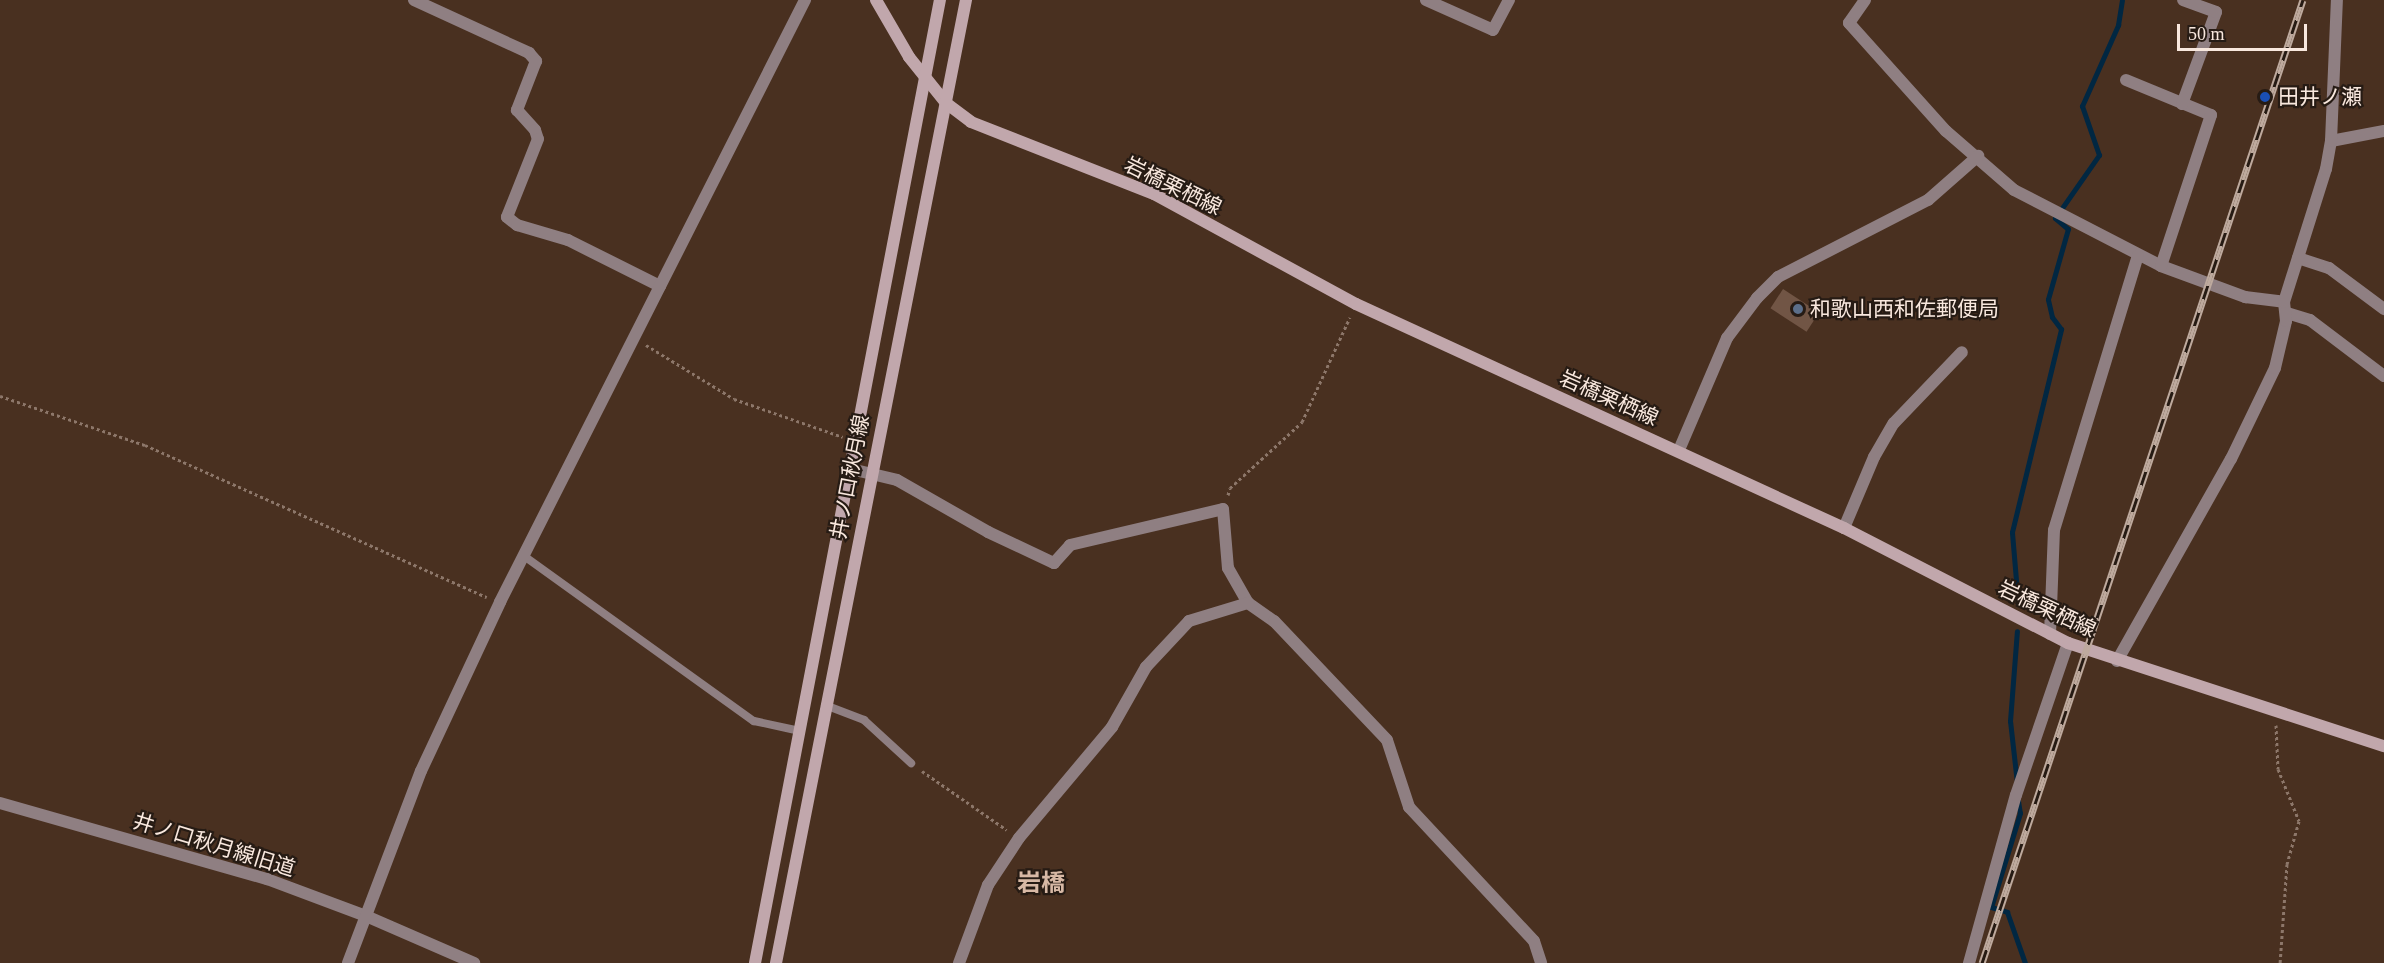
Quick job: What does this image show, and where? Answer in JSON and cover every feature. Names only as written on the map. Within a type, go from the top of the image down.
[{"type":"main road","name":"岩橋栗栖線","points":[[876,0],[925,77],[946,103],[971,122],[1154,194],[1356,304],[1679,450],[1844,528],[2068,643],[2117,661],[2275,707],[2384,746]]},
{"type":"main road","name":"井ノ口秋月線","points":[[756,963],[939,0]]},
{"type":"main road","name":"井ノ口秋月線","points":[[776,963],[870,472],[966,0]]},
{"type":"street","points":[[414,0],[529,53],[536,61],[517,110],[536,130],[537,139],[507,217],[517,225],[568,240],[660,286]]},
{"type":"street","points":[[348,963],[421,771],[500,602],[805,0]]},
{"type":"street","points":[[1426,0],[1493,30],[1509,0]]},
{"type":"street","points":[[1864,0],[1849,23],[1946,131],[1978,156],[2014,190],[2138,256],[2245,297],[2285,308],[2310,320],[2384,376]]},
{"type":"street","points":[[2182,104],[2216,12],[2183,0]]},
{"type":"street","points":[[2117,661],[2231,459],[2275,368],[2285,308],[2331,141],[2337,0]]},
{"type":"street","points":[[2126,80],[2211,116],[2161,266]]},
{"type":"street","points":[[2331,141],[2384,130]]},
{"type":"street","points":[[1679,450],[1727,338],[1757,298],[1778,277],[1928,200],[1978,156]]},
{"type":"street","points":[[2050,634],[2054,530],[2138,256]]},
{"type":"street","points":[[2298,258],[2329,268],[2384,309]]},
{"type":"street","points":[[1844,528],[1874,457],[1894,423],[1962,352]]},
{"type":"street","points":[[851,469],[897,480],[988,532],[1054,563],[1070,544],[1223,509],[1228,568],[1248,603],[1274,621],[1387,740],[1409,807],[1534,941],[1540,963]]},
{"type":"street","points":[[959,963],[988,885],[1019,838],[1112,727],[1146,667],[1189,621],[1248,603]]},
{"type":"street","points":[[1969,963],[2016,795],[2068,643]]},
{"type":"street","name":"井ノ口秋月線旧道","points":[[0,803],[267,879],[366,916],[474,963]]},
{"type":"lane","points":[[524,556],[754,721],[800,731]]},
{"type":"lane","points":[[825,705],[864,720],[911,763]]},
{"type":"path","points":[[1223,509],[1230,488],[1302,422],[1356,304]]},
{"type":"path","points":[[634,338],[735,399],[856,441]]},
{"type":"path","points":[[0,396],[146,445],[500,602]]},
{"type":"path","points":[[2275,707],[2278,770],[2294,801],[2299,821],[2287,864],[2280,963]]},
{"type":"path","points":[[911,763],[1019,838]]},
{"type":"building","points":[[1783,289],[1819,312],[1807,332],[1770,308]]},
{"type":"waterway","points":[[2018,604],[2012,532],[2061,329],[2052,317],[2048,299],[2068,229],[2055,218],[2099,155],[2082,106],[2118,25],[2122,0]]},
{"type":"waterway","points":[[2017,631],[2010,721],[2017,783]]},
{"type":"waterway","points":[[2018,801],[2020,813],[1991,907],[2007,912],[2025,963]]},
{"type":"railway","points":[[1982,963],[2303,0]]},
{"type":"place","name":"田井ノ瀬","points":[[2265,97]]},
{"type":"place","name":"和歌山西和佐郵便局","points":[[1798,309]]},
{"type":"district","name":"岩橋","points":[[1041,884]]}]
